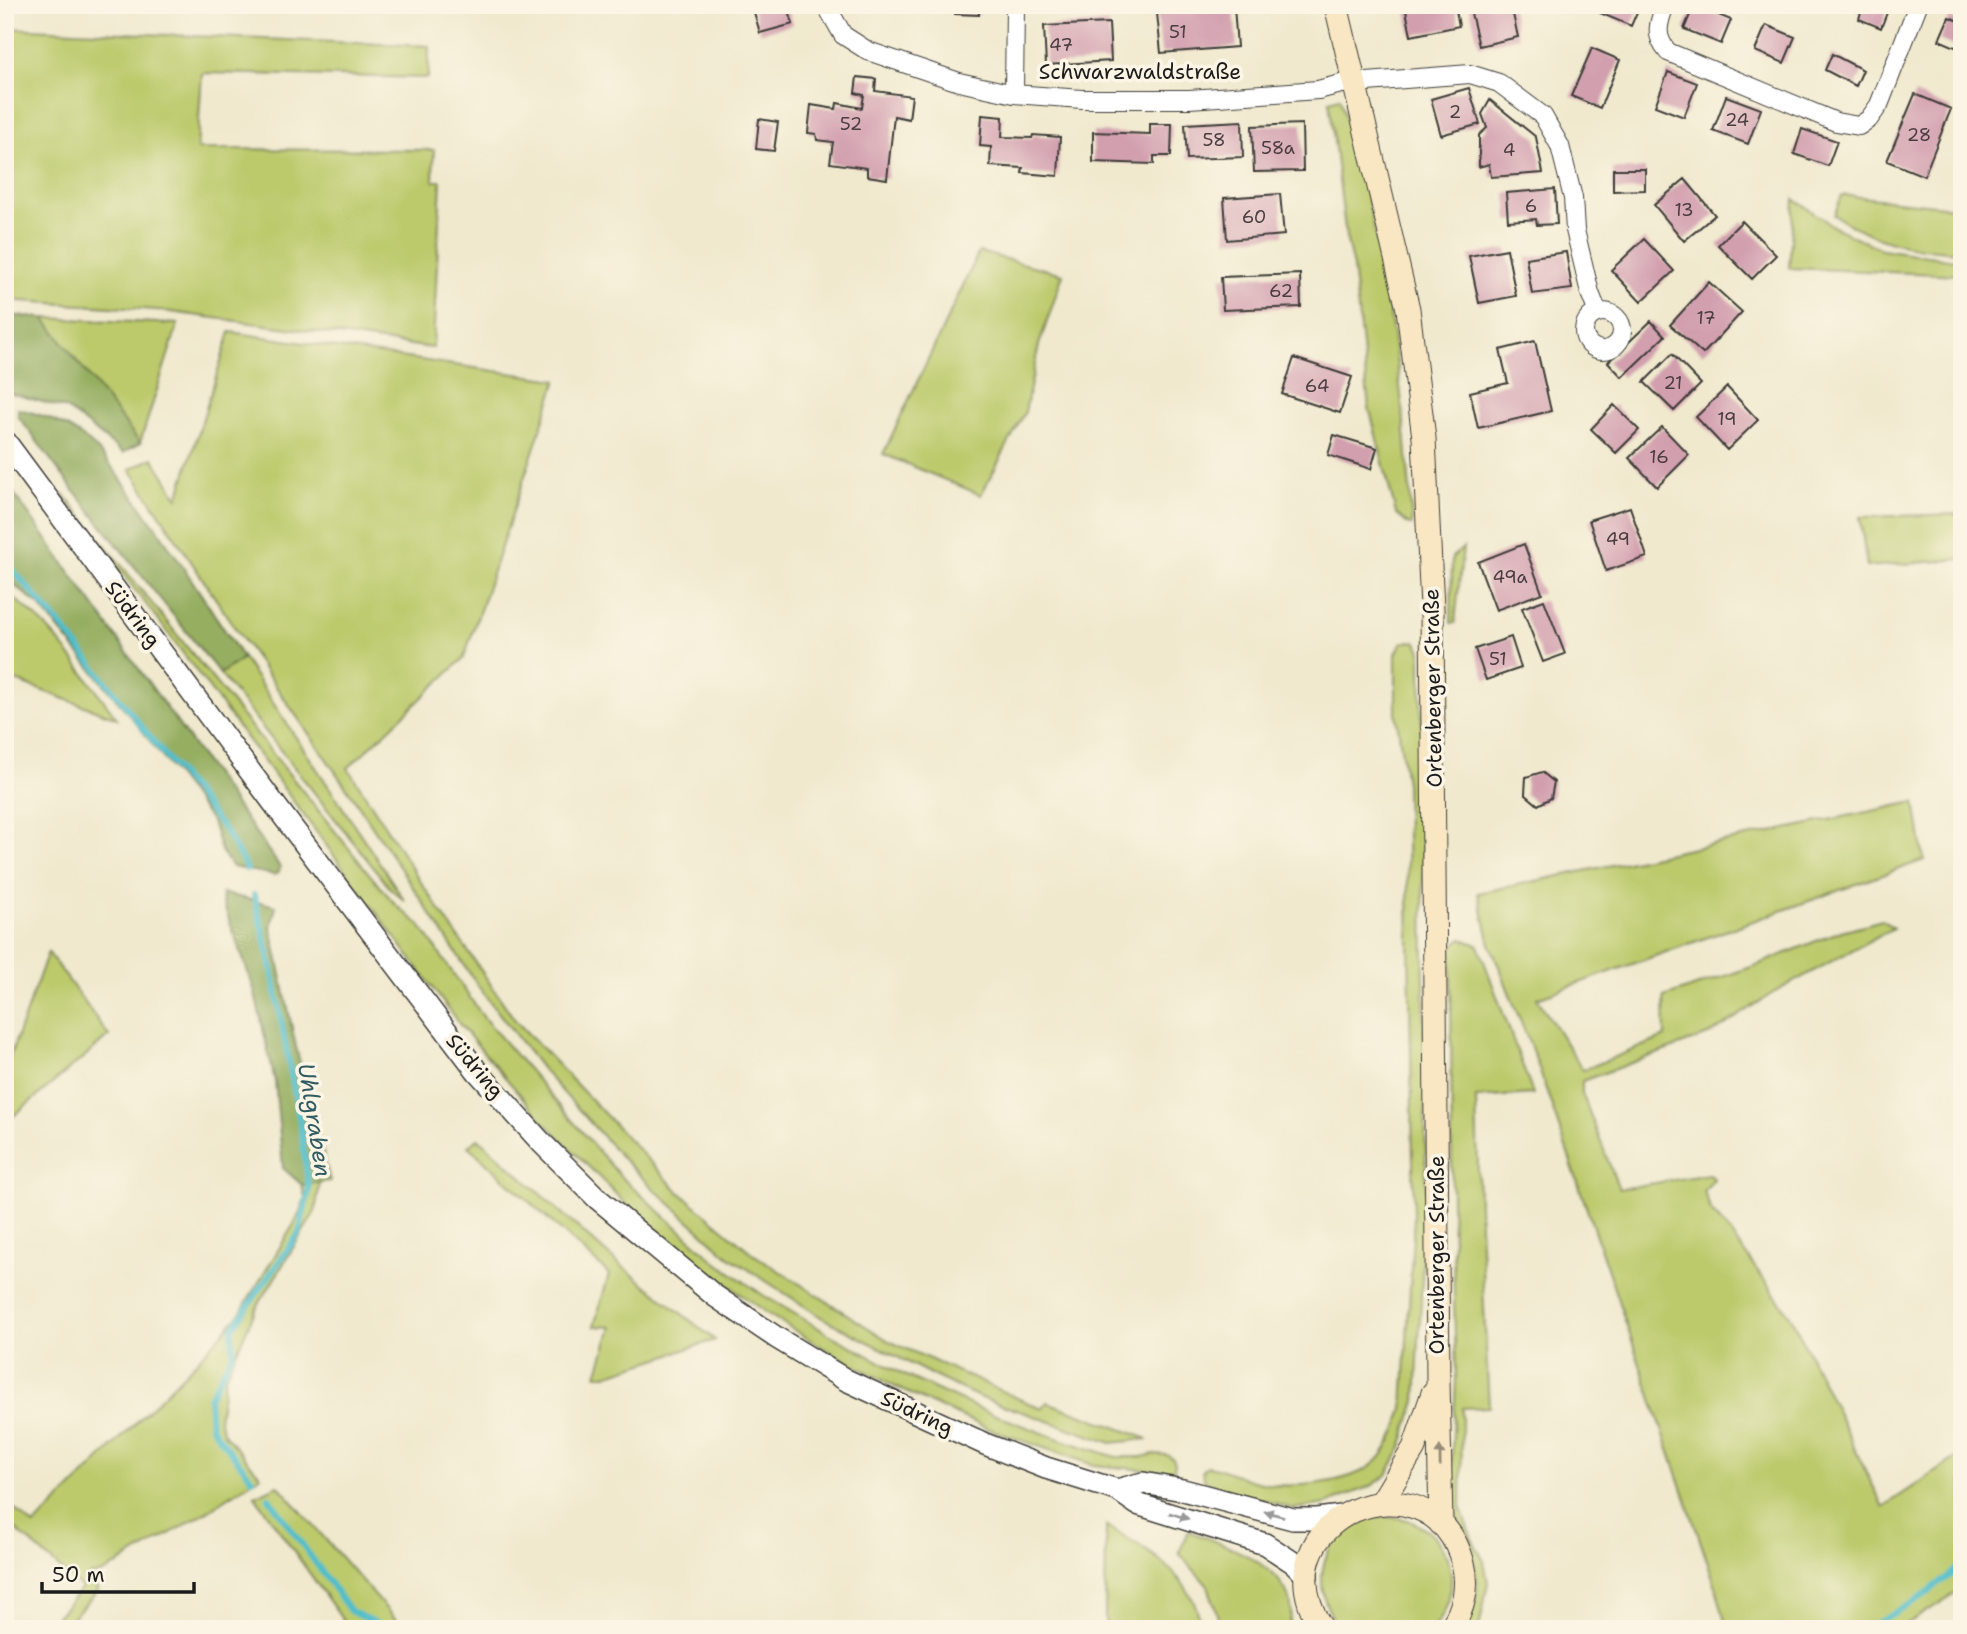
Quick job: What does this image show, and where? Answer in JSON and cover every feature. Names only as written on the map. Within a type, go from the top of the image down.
[{"type":"main road","name":"Ortenberger Straße","points":[[1335,5],[1408,309],[1424,438],[1432,608],[1437,1380],[1441,1524]]},
{"type":"main road","name":"Ortenberger Straße","points":[[1381,1503],[1414,1448],[1437,1380]]},
{"type":"main road","points":[[1315,1624],[1307,1594],[1307,1576],[1318,1542],[1341,1516],[1354,1509],[1381,1503],[1398,1503],[1415,1508],[1441,1524],[1460,1552],[1466,1588],[1457,1620],[1450,1629]]},
{"type":"street","name":"Schwarzwaldstraße","points":[[826,5],[843,35],[868,51],[959,82],[1014,94],[1082,99],[1189,99],[1318,90],[1355,83],[1470,74],[1499,83],[1543,116],[1560,146],[1573,198],[1575,230],[1590,293],[1598,313]]},
{"type":"street","points":[[1014,94],[1015,5]]},
{"type":"street","points":[[1665,5],[1658,29],[1660,43],[1668,52],[1836,122],[1859,126],[1869,119],[1879,105],[1918,5]]},
{"type":"street","name":"Südring","points":[[5,441],[272,801],[477,1071],[540,1141],[598,1199],[715,1296],[846,1380],[985,1444],[1046,1468],[1117,1490],[1137,1504],[1265,1544],[1294,1563],[1307,1576]]},
{"type":"street","name":"Südring","points":[[1117,1490],[1143,1483],[1183,1489],[1293,1519],[1341,1516]]},
{"type":"green space","points":[[5,28],[429,46],[428,78],[202,73],[197,149],[434,150],[433,181],[441,181],[433,348],[156,310],[5,300]]},
{"type":"green space","points":[[1340,98],[1364,184],[1391,319],[1402,401],[1412,525],[1396,514],[1369,407],[1353,267],[1346,237],[1329,101]]},
{"type":"green space","points":[[1842,195],[1962,208],[1962,252],[1895,243],[1850,225],[1834,215]]},
{"type":"green space","points":[[1794,199],[1836,228],[1881,249],[1962,261],[1962,275],[1789,268]]},
{"type":"green space","points":[[979,252],[1063,274],[1039,345],[1025,412],[981,495],[883,454]]},
{"type":"green space","points":[[5,315],[44,318],[140,443],[123,453],[67,409],[7,392]]},
{"type":"green space","points":[[44,318],[178,324],[140,443]]},
{"type":"green space","points":[[230,332],[557,380],[464,658],[348,768],[424,887],[515,1020],[678,1191],[753,1254],[889,1341],[1042,1409],[1047,1402],[1148,1439],[1111,1443],[979,1397],[824,1319],[728,1256],[624,1160],[542,1069],[478,986],[130,469],[153,458],[178,498]]},
{"type":"green space","points":[[18,409],[65,426],[102,455],[162,536],[243,658],[220,674],[72,488],[18,416]]},
{"type":"green space","points":[[5,481],[280,867],[275,875],[232,867],[221,851],[212,822],[137,724],[39,605],[5,578]]},
{"type":"green space","points":[[64,494],[371,876],[397,906],[419,924],[484,1018],[620,1176],[716,1262],[763,1295],[906,1376],[975,1407],[1053,1437],[1116,1457],[1167,1455],[1173,1459],[1174,1470],[1166,1472],[1094,1465],[994,1431],[899,1389],[823,1348],[768,1314],[693,1260],[629,1207],[541,1119],[461,1026],[62,495]]},
{"type":"green space","points":[[1962,514],[1962,559],[1867,567],[1860,517]]},
{"type":"green space","points":[[1463,548],[1455,623],[1451,623],[1452,557]]},
{"type":"green space","points":[[5,593],[52,633],[117,718],[5,677]]},
{"type":"green space","points":[[1417,642],[1421,651],[1426,1199],[1416,1401],[1400,1451],[1387,1475],[1371,1486],[1326,1504],[1294,1509],[1219,1488],[1205,1481],[1202,1472],[1207,1466],[1257,1482],[1285,1485],[1337,1480],[1366,1469],[1377,1461],[1393,1436],[1403,1408],[1414,1217],[1406,783],[1396,713],[1396,654],[1401,643]]},
{"type":"green space","points":[[243,658],[405,901],[390,888],[220,674]]},
{"type":"green space","points":[[1915,802],[1924,860],[1537,998],[1583,1070],[1665,1037],[1664,997],[1757,965],[1841,931],[1882,920],[1893,928],[1773,993],[1711,1034],[1582,1081],[1582,1093],[1619,1189],[1709,1174],[1714,1179],[1704,1191],[1711,1211],[1725,1226],[1791,1317],[1883,1507],[1962,1454],[1962,1589],[1899,1629],[1727,1629],[1716,1587],[1536,1060],[1490,944],[1478,893]]},
{"type":"green space","points":[[222,893],[276,906],[271,927],[296,1047],[330,1181],[302,1185],[283,1168],[275,1082],[254,989],[223,903]]},
{"type":"green space","points":[[1462,939],[1478,945],[1533,1094],[1476,1098],[1489,1407],[1462,1408],[1461,1509],[1484,1561],[1488,1583],[1479,1629],[1464,1629],[1476,1601],[1477,1583],[1472,1550],[1456,1514],[1450,1488],[1456,1380],[1451,949]]},
{"type":"green space","points":[[48,952],[109,1036],[5,1123],[5,1070]]},
{"type":"green space","points":[[478,1138],[613,1259],[715,1340],[606,1375],[597,1375],[612,1327],[594,1326],[609,1274],[468,1146]]},
{"type":"green space","points":[[320,1182],[315,1212],[256,1309],[225,1377],[219,1420],[224,1434],[261,1476],[103,1573],[90,1576],[98,1591],[61,1629],[46,1629],[82,1588],[5,1520],[5,1501],[34,1526],[197,1361],[239,1315],[297,1219],[305,1198],[302,1185]]},
{"type":"green space","points":[[278,1485],[404,1629],[349,1629],[255,1496]]},
{"type":"green space","points":[[1382,1517],[1401,1518],[1421,1526],[1444,1550],[1450,1566],[1449,1599],[1443,1615],[1432,1629],[1341,1629],[1331,1616],[1322,1585],[1327,1555],[1345,1530],[1363,1521]]},
{"type":"green space","points":[[1106,1526],[1153,1555],[1180,1580],[1190,1594],[1201,1629],[1105,1629]]},
{"type":"green space","points":[[1188,1531],[1248,1556],[1274,1575],[1284,1587],[1291,1604],[1289,1629],[1222,1629],[1208,1586],[1179,1553]]},
{"type":"building","points":[[752,5],[787,5],[793,24],[760,33]]},
{"type":"building","points":[[955,5],[979,5],[979,15],[955,14]]},
{"type":"building","points":[[1405,5],[1455,5],[1459,26],[1411,36]]},
{"type":"building","points":[[1469,5],[1511,5],[1518,37],[1479,46]]},
{"type":"building","points":[[1603,5],[1640,5],[1631,26],[1600,13]]},
{"type":"building","points":[[1694,5],[1731,20],[1721,44],[1684,29]]},
{"type":"building","points":[[1849,5],[1890,5],[1881,28],[1859,19],[1861,12]]},
{"type":"building","points":[[1234,6],[1237,47],[1161,53],[1157,13]]},
{"type":"building","points":[[1949,17],[1962,22],[1962,50],[1939,40]]},
{"type":"building","points":[[1109,23],[1111,61],[1046,65],[1044,26]]},
{"type":"building","points":[[1766,25],[1795,37],[1784,63],[1755,51]]},
{"type":"building","points":[[1592,48],[1620,60],[1600,108],[1571,96]]},
{"type":"building","points":[[1832,54],[1863,70],[1856,86],[1825,70]]},
{"type":"building","points":[[1668,72],[1697,83],[1684,117],[1655,106]]},
{"type":"building","points":[[857,77],[876,79],[875,91],[912,96],[909,119],[894,116],[887,179],[867,176],[867,168],[830,163],[833,142],[817,140],[816,134],[808,133],[811,105],[836,109],[837,103],[862,108],[864,95],[855,93]]},
{"type":"building","points":[[1469,88],[1480,124],[1441,135],[1431,99]]},
{"type":"building","points":[[1915,94],[1951,109],[1924,176],[1887,161]]},
{"type":"building","points":[[1726,96],[1761,109],[1748,144],[1713,131]]},
{"type":"building","points":[[1490,100],[1536,137],[1543,173],[1491,177],[1489,164],[1479,167],[1479,135],[1487,128],[1482,114]]},
{"type":"building","points":[[982,115],[1003,117],[1002,137],[1060,137],[1058,176],[1022,173],[1023,168],[990,166],[991,147],[980,146]]},
{"type":"building","points":[[759,119],[778,122],[774,151],[756,149]]},
{"type":"building","points":[[1242,121],[1243,157],[1187,159],[1185,124]]},
{"type":"building","points":[[1150,124],[1172,124],[1171,156],[1154,156],[1154,164],[1093,162],[1093,132],[1150,134]]},
{"type":"building","points":[[1302,124],[1303,171],[1254,172],[1252,126]]},
{"type":"building","points":[[1802,129],[1837,141],[1828,166],[1794,154]]},
{"type":"building","points":[[1613,169],[1645,169],[1645,190],[1613,191]]},
{"type":"building","points":[[1685,179],[1715,215],[1684,241],[1654,205]]},
{"type":"building","points":[[1555,189],[1557,224],[1537,225],[1536,219],[1508,221],[1506,193]]},
{"type":"building","points":[[1280,194],[1284,235],[1227,240],[1224,198]]},
{"type":"building","points":[[1742,221],[1776,255],[1752,279],[1718,245]]},
{"type":"building","points":[[1644,239],[1674,271],[1641,302],[1611,270]]},
{"type":"building","points":[[1507,249],[1516,296],[1479,303],[1469,256]]},
{"type":"building","points":[[1566,252],[1572,289],[1532,294],[1526,258]]},
{"type":"building","points":[[1300,274],[1301,307],[1223,310],[1221,277]]},
{"type":"building","points":[[1709,282],[1742,312],[1703,354],[1670,325]]},
{"type":"building","points":[[1651,321],[1665,336],[1622,377],[1608,362]]},
{"type":"building","points":[[1535,341],[1551,411],[1478,428],[1470,392],[1508,383],[1500,350]]},
{"type":"building","points":[[1672,354],[1701,384],[1674,411],[1644,382]]},
{"type":"building","points":[[1294,358],[1352,377],[1340,413],[1282,394]]},
{"type":"building","points":[[1727,387],[1758,420],[1727,450],[1696,417]]},
{"type":"building","points":[[1614,405],[1639,430],[1616,453],[1591,429]]},
{"type":"building","points":[[1662,427],[1689,455],[1657,487],[1629,458]]},
{"type":"building","points":[[1334,435],[1377,448],[1371,469],[1328,455]]},
{"type":"building","points":[[1630,507],[1647,557],[1606,571],[1589,520]]},
{"type":"building","points":[[1524,544],[1542,593],[1496,610],[1478,562]]},
{"type":"building","points":[[1544,600],[1565,654],[1543,662],[1522,608]]},
{"type":"building","points":[[1511,637],[1521,668],[1486,680],[1475,649]]},
{"type":"building","points":[[1542,772],[1554,782],[1551,798],[1538,805],[1525,794],[1526,777]]},
{"type":"waterway","name":"Uhlgraben","points":[[5,561],[64,629],[226,832],[247,869]]},
{"type":"waterway","name":"Uhlgraben","points":[[253,1480],[211,1427],[209,1398],[233,1353],[232,1329],[299,1233],[309,1190],[300,1123],[270,960],[254,895]]},
{"type":"waterway","name":"Uhlgraben","points":[[269,1498],[350,1611],[389,1629]]},
{"type":"waterway","points":[[1866,1629],[1920,1598],[1962,1566]]}]
